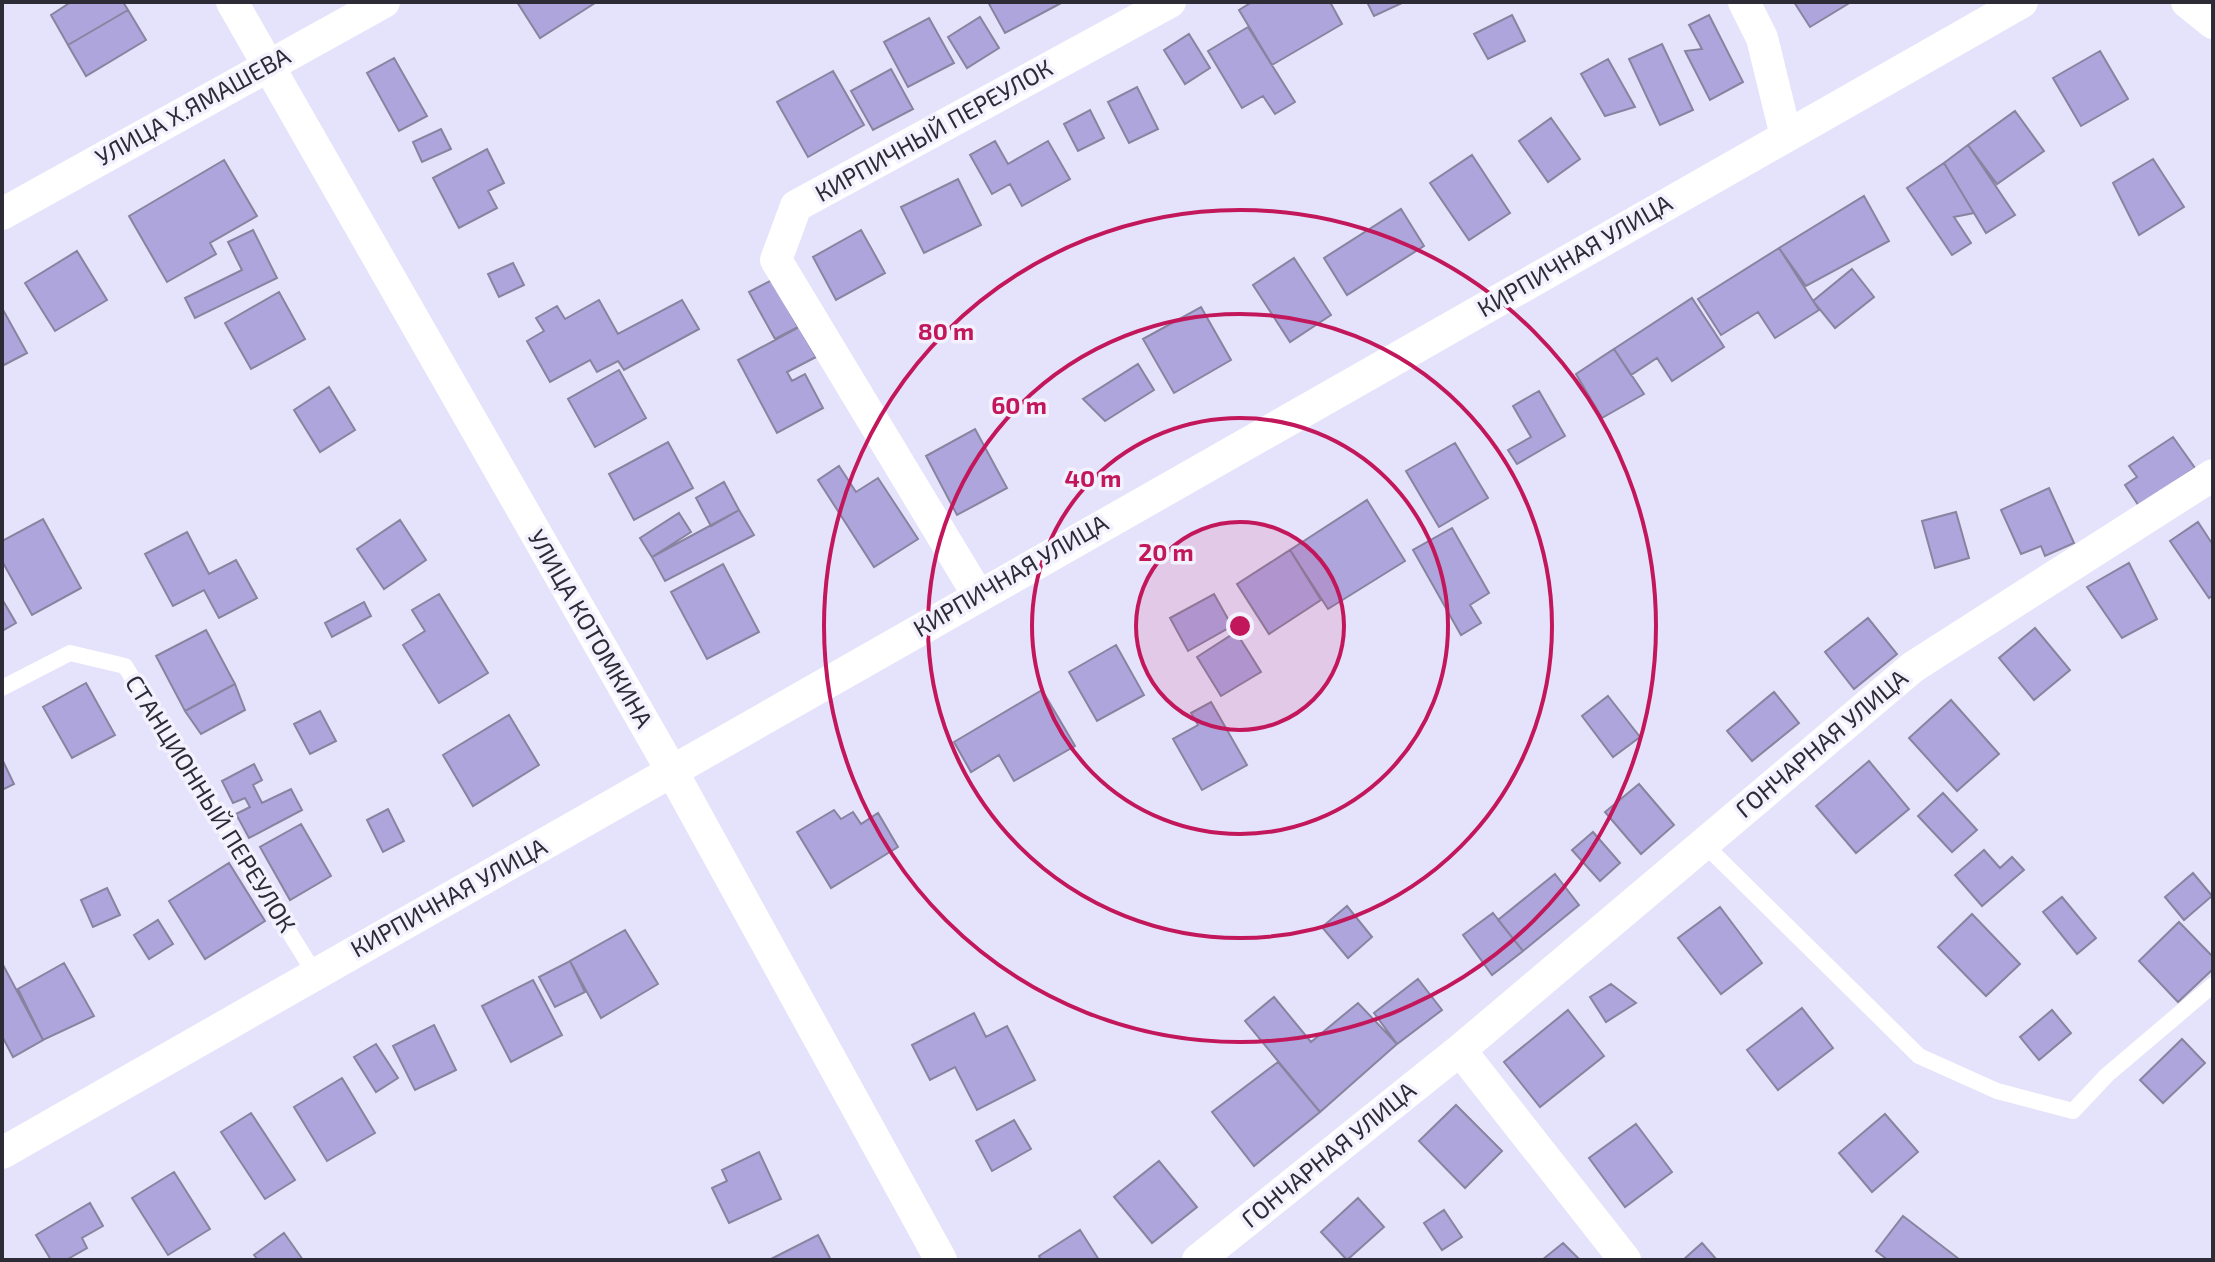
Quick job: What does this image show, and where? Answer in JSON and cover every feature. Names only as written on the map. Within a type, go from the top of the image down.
[{"type":"street","name":"УЛИЦА КОТОМКИНА","points":[[232,2],[673,773],[941,1260]]},
{"type":"street","name":"УЛИЦА Х.ЯМАШЕВА","points":[[2,214],[384,2]]},
{"type":"street","name":"КИРПИЧНЫЙ ПЕРЕУЛОК","points":[[978,595],[776,260],[796,206],[1170,2]]},
{"type":"street","points":[[1744,2],[1762,38],[1786,136]]},
{"type":"street","name":"КИРПИЧНАЯ УЛИЦА","points":[[2,1153],[2022,2]]},
{"type":"street","name":"ГОНЧАРНАЯ УЛИЦА","points":[[1198,1260],[1460,1050],[1913,667],[2213,475]]},
{"type":"street","points":[[1460,1050],[1625,1260]]},
{"type":"lane","name":"СТАНЦИОННЫЙ ПЕРЕУЛОК","points":[[2,688],[70,653],[125,666],[315,974]]},
{"type":"lane","points":[[1704,844],[1919,1056],[1997,1091],[2073,1111],[2107,1075],[2213,985]]},
{"type":"building","points":[[71,2],[123,2],[128,10],[68,45],[51,15]]},
{"type":"building","points":[[517,2],[595,2],[595,3],[540,38]]},
{"type":"building","points":[[988,2],[1063,2],[1005,33]]},
{"type":"building","points":[[1252,2],[1330,2],[1342,24],[1272,65],[1239,10]]},
{"type":"building","points":[[1367,2],[1404,2],[1374,16]]},
{"type":"building","points":[[1794,2],[1851,2],[1810,27]]},
{"type":"building","points":[[128,10],[146,40],[86,76],[68,45]]},
{"type":"building","points":[[1512,15],[1525,41],[1488,59],[1474,34]]},
{"type":"building","points":[[1709,15],[1743,82],[1710,100],[1685,51],[1702,49],[1689,25]]},
{"type":"building","points":[[980,17],[999,48],[967,68],[948,37]]},
{"type":"building","points":[[929,18],[954,63],[908,87],[884,42]]},
{"type":"building","points":[[1248,27],[1295,102],[1275,114],[1263,96],[1242,108],[1208,51]]},
{"type":"building","points":[[1189,34],[1210,68],[1185,84],[1164,50]]},
{"type":"building","points":[[1662,44],[1693,110],[1660,125],[1629,59]]},
{"type":"building","points":[[2100,51],[2128,99],[2081,126],[2053,78]]},
{"type":"building","points":[[394,58],[427,116],[399,131],[367,73]]},
{"type":"building","points":[[1608,59],[1635,107],[1605,116],[1581,74]]},
{"type":"building","points":[[891,69],[913,109],[873,130],[851,91]]},
{"type":"building","points":[[833,71],[864,125],[808,157],[777,102]]},
{"type":"building","points":[[1137,87],[1158,129],[1129,143],[1108,102]]},
{"type":"building","points":[[1090,110],[1104,138],[1078,151],[1064,124]]},
{"type":"building","points":[[2015,111],[2044,151],[1997,184],[1968,145]]},
{"type":"building","points":[[1551,118],[1580,159],[1548,182],[1519,141]]},
{"type":"building","points":[[441,129],[451,149],[422,162],[413,142]]},
{"type":"building","points":[[995,141],[1008,164],[1048,141],[1070,179],[1022,206],[1010,184],[992,194],[970,155]]},
{"type":"building","points":[[1968,145],[2015,215],[1986,233],[1944,163]]},
{"type":"building","points":[[487,149],[504,183],[488,191],[497,208],[459,228],[433,178]]},
{"type":"building","points":[[1472,155],[1510,213],[1469,240],[1430,183]]},
{"type":"building","points":[[2153,159],[2184,207],[2139,235],[2113,183]]},
{"type":"building","points":[[224,160],[257,216],[210,243],[216,254],[167,282],[129,216]]},
{"type":"building","points":[[1944,163],[1974,213],[1954,217],[1971,243],[1952,255],[1907,188]]},
{"type":"building","points":[[958,179],[981,225],[924,253],[901,207]]},
{"type":"building","points":[[1864,196],[1889,241],[1806,286],[1779,248]]},
{"type":"building","points":[[1401,209],[1424,246],[1347,295],[1324,258]]},
{"type":"building","points":[[253,230],[277,278],[195,318],[185,298],[242,270],[228,242]]},
{"type":"building","points":[[861,230],[885,273],[836,300],[813,257]]},
{"type":"building","points":[[1779,248],[1819,310],[1775,338],[1758,312],[1721,335],[1698,299]]},
{"type":"building","points":[[77,251],[107,300],[55,331],[25,283]]},
{"type":"building","points":[[1294,258],[1331,315],[1290,342],[1253,285]]},
{"type":"building","points":[[513,263],[524,285],[499,297],[488,274]]},
{"type":"building","points":[[1852,269],[1874,297],[1835,328],[1813,301]]},
{"type":"building","points":[[772,280],[798,327],[775,339],[749,292]]},
{"type":"building","points":[[279,292],[305,339],[251,369],[225,323]]},
{"type":"building","points":[[1692,298],[1724,347],[1672,381],[1657,358],[1631,375],[1614,349]]},
{"type":"building","points":[[599,300],[618,334],[682,300],[699,329],[624,370],[618,361],[597,372],[590,360],[550,382],[527,341],[544,331],[536,318],[557,306],[565,319]]},
{"type":"building","points":[[1201,307],[1231,360],[1174,393],[1143,339]]},
{"type":"building","points":[[2,308],[27,353],[2,366]]},
{"type":"building","points":[[799,327],[816,357],[787,372],[792,381],[805,374],[823,408],[777,433],[738,360]]},
{"type":"building","points":[[1614,349],[1644,394],[1602,418],[1576,374]]},
{"type":"building","points":[[1138,364],[1154,390],[1105,421],[1083,399]]},
{"type":"building","points":[[619,370],[646,418],[595,447],[568,399]]},
{"type":"building","points":[[329,387],[355,430],[320,452],[294,410]]},
{"type":"building","points":[[1539,391],[1565,436],[1517,464],[1508,450],[1531,437],[1513,406]]},
{"type":"building","points":[[975,429],[1007,488],[957,515],[926,456]]},
{"type":"building","points":[[2173,437],[2195,468],[2139,506],[2125,485],[2137,477],[2129,466]]},
{"type":"building","points":[[668,442],[693,488],[634,520],[609,474]]},
{"type":"building","points":[[1455,443],[1488,498],[1439,527],[1406,471]]},
{"type":"building","points":[[839,466],[856,492],[878,478],[918,539],[874,567],[818,480]]},
{"type":"building","points":[[724,482],[739,510],[711,526],[696,498]]},
{"type":"building","points":[[2049,488],[2074,543],[2045,556],[2041,546],[2021,554],[2001,510]]},
{"type":"building","points":[[1367,500],[1405,561],[1328,609],[1290,550]]},
{"type":"building","points":[[739,510],[754,535],[665,581],[652,557]]},
{"type":"building","points":[[1956,512],[1969,558],[1935,568],[1922,521]]},
{"type":"building","points":[[679,513],[691,532],[652,557],[640,538]]},
{"type":"building","points":[[43,519],[81,588],[32,615],[2,561],[2,541]]},
{"type":"building","points":[[400,520],[426,560],[384,589],[357,549]]},
{"type":"building","points":[[2198,522],[2213,545],[2213,595],[2209,598],[2170,541]]},
{"type":"building","points":[[1452,528],[1489,593],[1470,605],[1481,623],[1461,635],[1413,550]]},
{"type":"building","points":[[187,532],[209,574],[236,560],[257,598],[219,618],[204,590],[173,606],[145,554]]},
{"type":"building","points":[[1290,550],[1321,600],[1269,634],[1237,584]]},
{"type":"building","points":[[2129,563],[2157,619],[2122,638],[2087,587]]},
{"type":"building","points":[[723,564],[759,632],[707,659],[671,592]]},
{"type":"building","points":[[439,594],[488,673],[439,703],[403,645],[425,631],[412,610]]},
{"type":"building","points":[[1214,594],[1232,626],[1188,651],[1170,618]]},
{"type":"building","points":[[2,599],[16,623],[2,631]]},
{"type":"building","points":[[364,602],[371,616],[332,637],[325,623]]},
{"type":"building","points":[[1868,618],[1897,654],[1854,689],[1825,652]]},
{"type":"building","points":[[2035,628],[2070,670],[2034,700],[1999,658]]},
{"type":"building","points":[[206,630],[235,684],[185,711],[156,656]]},
{"type":"building","points":[[1236,632],[1261,672],[1221,696],[1197,657]]},
{"type":"building","points":[[1116,645],[1144,695],[1097,721],[1069,672]]},
{"type":"building","points":[[86,683],[115,735],[72,758],[43,707]]},
{"type":"building","points":[[235,684],[245,710],[201,734],[185,711]]},
{"type":"building","points":[[1042,690],[1075,746],[1014,781],[999,755],[971,772],[954,742]]},
{"type":"building","points":[[1774,692],[1799,723],[1752,761],[1727,731]]},
{"type":"building","points":[[1608,696],[1640,737],[1613,757],[1582,716]]},
{"type":"building","points":[[1951,700],[1999,754],[1957,791],[1909,738]]},
{"type":"building","points":[[1211,702],[1247,765],[1202,790],[1173,739],[1198,725],[1191,713]]},
{"type":"building","points":[[320,711],[336,741],[310,754],[294,724]]},
{"type":"building","points":[[509,715],[539,765],[473,806],[443,755]]},
{"type":"building","points":[[2,759],[14,784],[2,790]]},
{"type":"building","points":[[1869,761],[1909,809],[1856,853],[1816,806]]},
{"type":"building","points":[[254,764],[262,780],[253,785],[262,803],[291,789],[302,810],[249,838],[236,814],[250,807],[245,798],[233,803],[222,781]]},
{"type":"building","points":[[1639,784],[1674,825],[1641,854],[1605,812]]},
{"type":"building","points":[[1943,793],[1977,830],[1952,852],[1918,816]]},
{"type":"building","points":[[388,809],[404,841],[383,852],[367,820]]},
{"type":"building","points":[[834,810],[841,819],[853,812],[861,824],[878,813],[898,847],[831,888],[797,832]]},
{"type":"building","points":[[301,824],[331,876],[290,900],[260,847]]},
{"type":"building","points":[[1593,832],[1620,863],[1600,881],[1572,850]]},
{"type":"building","points":[[1984,850],[2000,868],[2012,857],[2024,870],[1982,906],[1955,875]]},
{"type":"building","points":[[229,863],[265,921],[205,959],[169,901]]},
{"type":"building","points":[[2193,873],[2212,896],[2184,920],[2165,897]]},
{"type":"building","points":[[1555,874],[1579,905],[1523,951],[1498,920]]},
{"type":"building","points":[[107,888],[120,915],[93,927],[81,900]]},
{"type":"building","points":[[2062,897],[2096,938],[2077,954],[2043,912]]},
{"type":"building","points":[[1347,906],[1372,937],[1348,958],[1322,927]]},
{"type":"building","points":[[1720,907],[1762,963],[1721,994],[1678,938]]},
{"type":"building","points":[[1493,913],[1523,951],[1492,975],[1463,935]]},
{"type":"building","points":[[1972,914],[2020,964],[1986,996],[1938,947]]},
{"type":"building","points":[[158,920],[173,944],[149,959],[134,935]]},
{"type":"building","points":[[2179,922],[2213,957],[2213,969],[2178,1002],[2139,961]]},
{"type":"building","points":[[625,930],[658,984],[601,1018],[570,961]]},
{"type":"building","points":[[570,961],[585,992],[555,1007],[539,977]]},
{"type":"building","points":[[2,963],[43,1040],[13,1057],[2,1036]]},
{"type":"building","points":[[64,963],[94,1016],[43,1040],[18,989]]},
{"type":"building","points":[[1418,979],[1442,1010],[1397,1044],[1374,1013]]},
{"type":"building","points":[[533,980],[562,1035],[511,1062],[482,1006]]},
{"type":"building","points":[[1611,984],[1636,1003],[1606,1022],[1590,997]]},
{"type":"building","points":[[1274,997],[1311,1042],[1358,1003],[1397,1044],[1320,1112],[1245,1021]]},
{"type":"building","points":[[1802,1008],[1833,1048],[1778,1090],[1747,1050]]},
{"type":"building","points":[[1568,1010],[1604,1056],[1540,1107],[1504,1062]]},
{"type":"building","points":[[2052,1010],[2071,1033],[2039,1060],[2020,1037]]},
{"type":"building","points":[[974,1013],[986,1037],[1007,1026],[1035,1080],[977,1110],[955,1067],[930,1080],[912,1045]]},
{"type":"building","points":[[434,1025],[456,1070],[415,1090],[393,1046]]},
{"type":"building","points":[[2182,1039],[2205,1063],[2163,1103],[2140,1080]]},
{"type":"building","points":[[376,1044],[398,1078],[376,1092],[354,1057]]},
{"type":"building","points":[[1278,1062],[1320,1112],[1254,1166],[1212,1112]]},
{"type":"building","points":[[342,1078],[375,1133],[327,1161],[294,1107]]},
{"type":"building","points":[[1456,1105],[1502,1151],[1465,1188],[1419,1141]]},
{"type":"building","points":[[251,1113],[295,1180],[265,1199],[221,1132]]},
{"type":"building","points":[[1885,1114],[1918,1152],[1872,1192],[1839,1153]]},
{"type":"building","points":[[1014,1120],[1031,1149],[992,1171],[976,1141]]},
{"type":"building","points":[[1636,1124],[1672,1172],[1625,1207],[1589,1158]]},
{"type":"building","points":[[759,1152],[781,1199],[729,1223],[712,1188],[727,1181],[722,1170]]},
{"type":"building","points":[[1159,1161],[1197,1207],[1152,1243],[1114,1197]]},
{"type":"building","points":[[174,1172],[210,1229],[168,1255],[132,1198]]},
{"type":"building","points":[[1358,1198],[1384,1227],[1347,1260],[1321,1232]]},
{"type":"building","points":[[90,1203],[103,1226],[82,1238],[87,1248],[66,1260],[51,1260],[36,1235]]},
{"type":"building","points":[[1444,1210],[1462,1237],[1442,1250],[1424,1223]]},
{"type":"building","points":[[1903,1216],[1959,1259],[1888,1260],[1876,1251]]},
{"type":"building","points":[[1080,1230],[1099,1260],[1041,1260],[1039,1256]]},
{"type":"building","points":[[284,1233],[303,1260],[258,1260],[254,1255]]},
{"type":"building","points":[[818,1235],[831,1260],[769,1260]]},
{"type":"building","points":[[1563,1243],[1580,1260],[1542,1260]]},
{"type":"building","points":[[1702,1243],[1717,1260],[1683,1260]]}]
